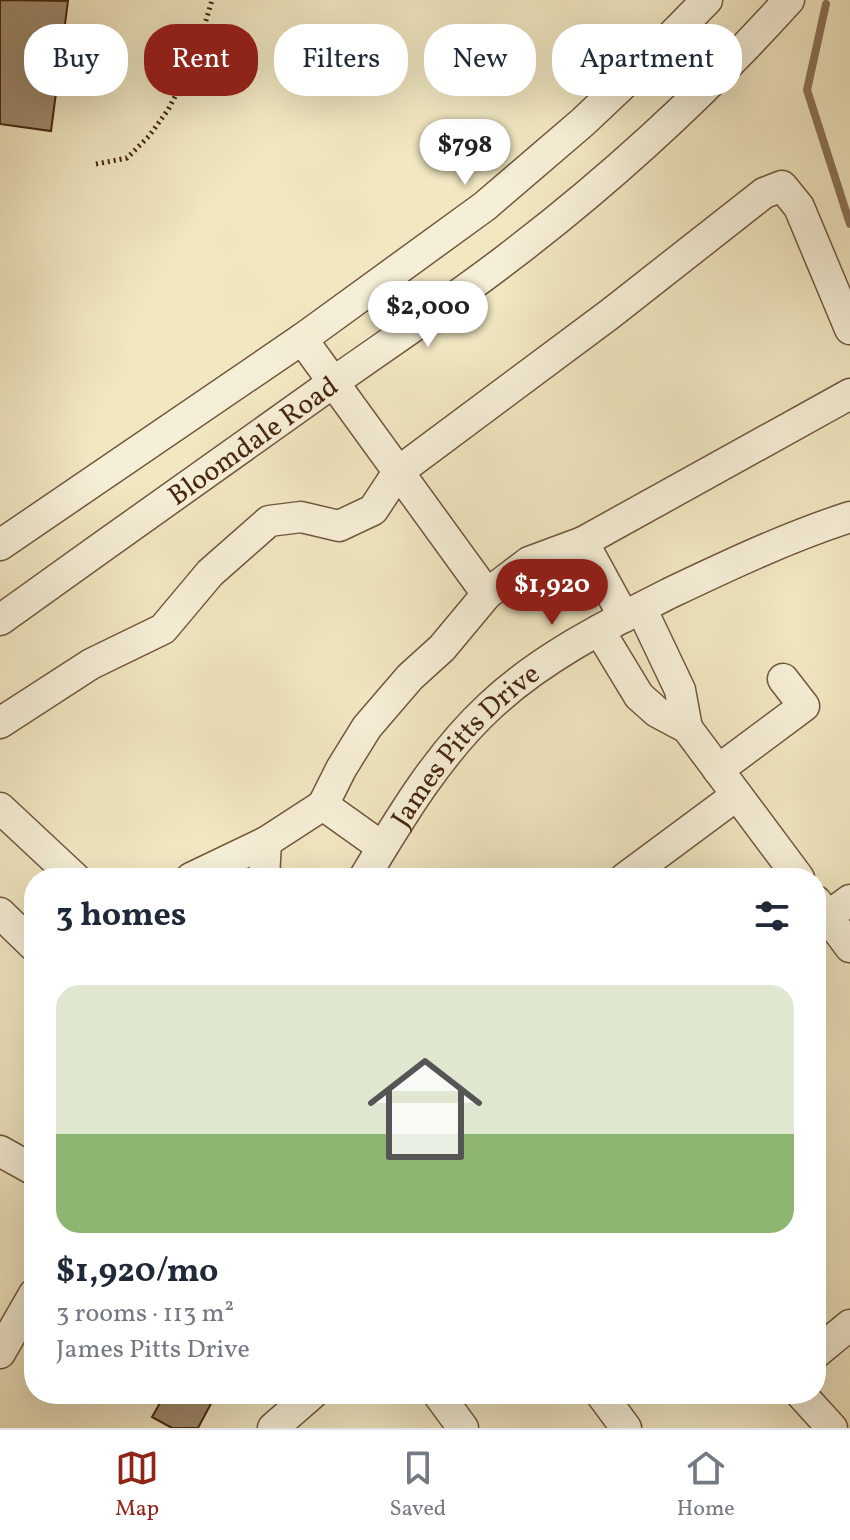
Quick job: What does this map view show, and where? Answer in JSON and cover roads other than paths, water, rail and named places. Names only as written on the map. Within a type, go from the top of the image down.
[{"type":"street","name":"Bloomdale Road","points":[[0,545],[302,339],[509,187],[594,111],[707,0]]},
{"type":"street","name":"Bloomdale Road","points":[[0,620],[442,307],[562,216],[691,101],[789,0]]},
{"type":"street","points":[[0,723],[91,664],[163,629],[210,573],[269,521],[301,517],[339,526],[373,510],[398,472],[610,314],[764,193],[782,186],[799,207],[850,329]]},
{"type":"street","points":[[302,339],[487,594]]},
{"type":"street","points":[[212,868],[266,842],[323,805],[367,727],[410,677],[442,648],[487,594],[529,562],[583,542],[850,394]]},
{"type":"street","name":"James Pitts Drive","points":[[370,868],[424,785],[470,726],[512,687],[621,618],[753,554],[850,517]]},
{"type":"street","points":[[583,542],[621,618],[680,690],[687,728]]},
{"type":"street","points":[[621,618],[639,696],[657,712],[687,728],[792,868]]},
{"type":"street","points":[[718,770],[804,706],[783,679]]},
{"type":"street","points":[[638,868],[737,795]]},
{"type":"street","points":[[323,805],[382,847]]},
{"type":"street","points":[[0,808],[64,868]]},
{"type":"street","points":[[265,868],[266,842]]},
{"type":"street","points":[[831,906],[850,947]]},
{"type":"street","points":[[0,1151],[24,1164]]},
{"type":"street","points":[[0,1353],[24,1311]]},
{"type":"street","points":[[826,1345],[850,1325]]},
{"type":"street","points":[[273,1428],[301,1404]]},
{"type":"street","points":[[445,1404],[463,1428]]},
{"type":"street","points":[[608,1404],[626,1428]]},
{"type":"street","points":[[810,1404],[832,1428]]},
{"type":"waterway","points":[[826,4],[807,90],[850,224]]}]
